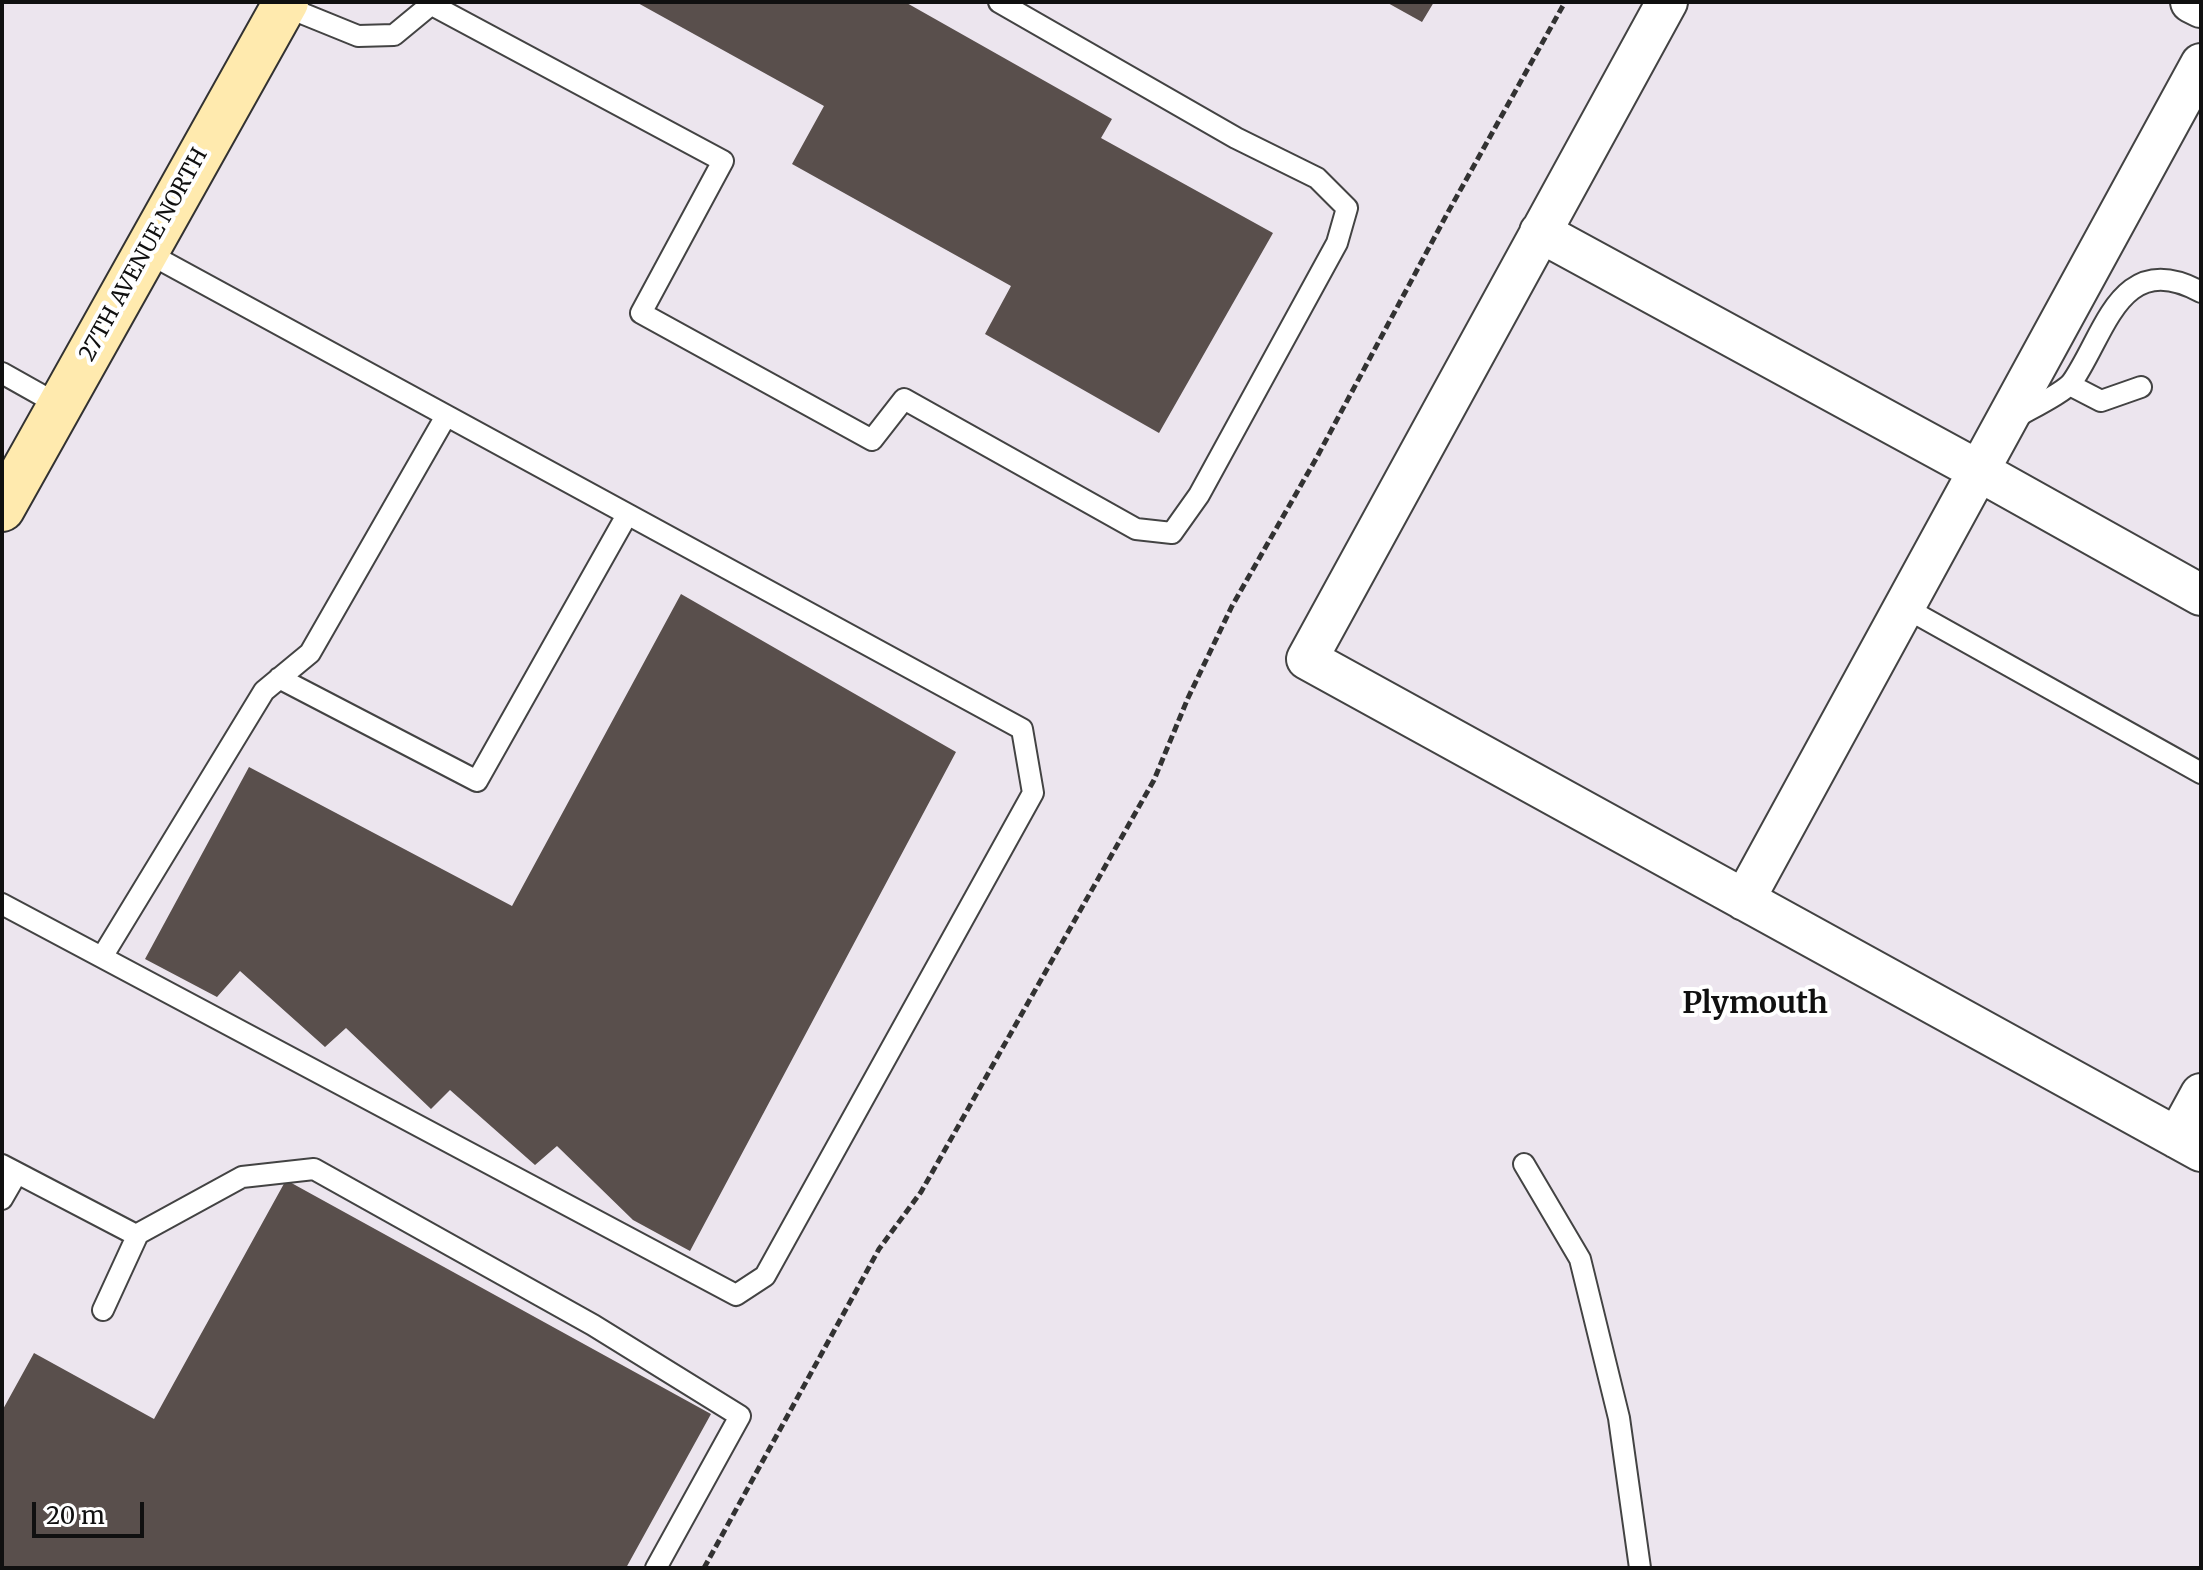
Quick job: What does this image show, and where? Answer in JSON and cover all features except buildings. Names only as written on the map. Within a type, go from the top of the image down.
[{"type":"street","points":[[1667,2],[1307,659],[2189,1144],[2201,1094]]},
{"type":"street","points":[[2191,2],[2201,7]]},
{"type":"street","name":"27TH AVENUE NORTH","points":[[2,509],[285,4]]},
{"type":"street","points":[[1744,900],[2201,64]]},
{"type":"street","points":[[1540,232],[2201,595]]},
{"type":"lane","points":[[285,4],[358,36],[394,35],[433,4],[723,161],[641,313],[872,440],[904,399],[1136,529],[1172,533],[1199,495],[1337,243],[1347,208],[1317,178],[1236,138],[999,2]]},
{"type":"lane","points":[[2,904],[736,1295],[765,1276],[1033,793],[1022,729],[146,252]]},
{"type":"lane","points":[[2005,424],[2070,385],[2113,309],[2134,286],[2160,280],[2185,283],[2201,292]]},
{"type":"lane","points":[[2,373],[59,405]]},
{"type":"lane","points":[[2070,385],[2101,401],[2141,387]]},
{"type":"lane","points":[[102,957],[264,691],[310,653],[446,416]]},
{"type":"lane","points":[[279,678],[477,781],[627,515]]},
{"type":"lane","points":[[1904,607],[2201,773]]},
{"type":"lane","points":[[1524,1164],[1580,1259],[1619,1418],[1640,1568]]},
{"type":"lane","points":[[2,1199],[9,1169],[138,1234]]},
{"type":"lane","points":[[103,1310],[138,1234],[242,1177],[314,1169],[593,1325],[740,1416],[656,1568]]},
{"type":"path","points":[[704,1568],[879,1249],[921,1192],[1154,780],[1188,698],[1232,606],[1317,457],[1565,2]]},
{"type":"shaded area","points":[[2,2],[2201,2],[2201,1568],[2,1568]]},
{"type":"district","name":"Plymouth","points":[[1755,1005]]}]
